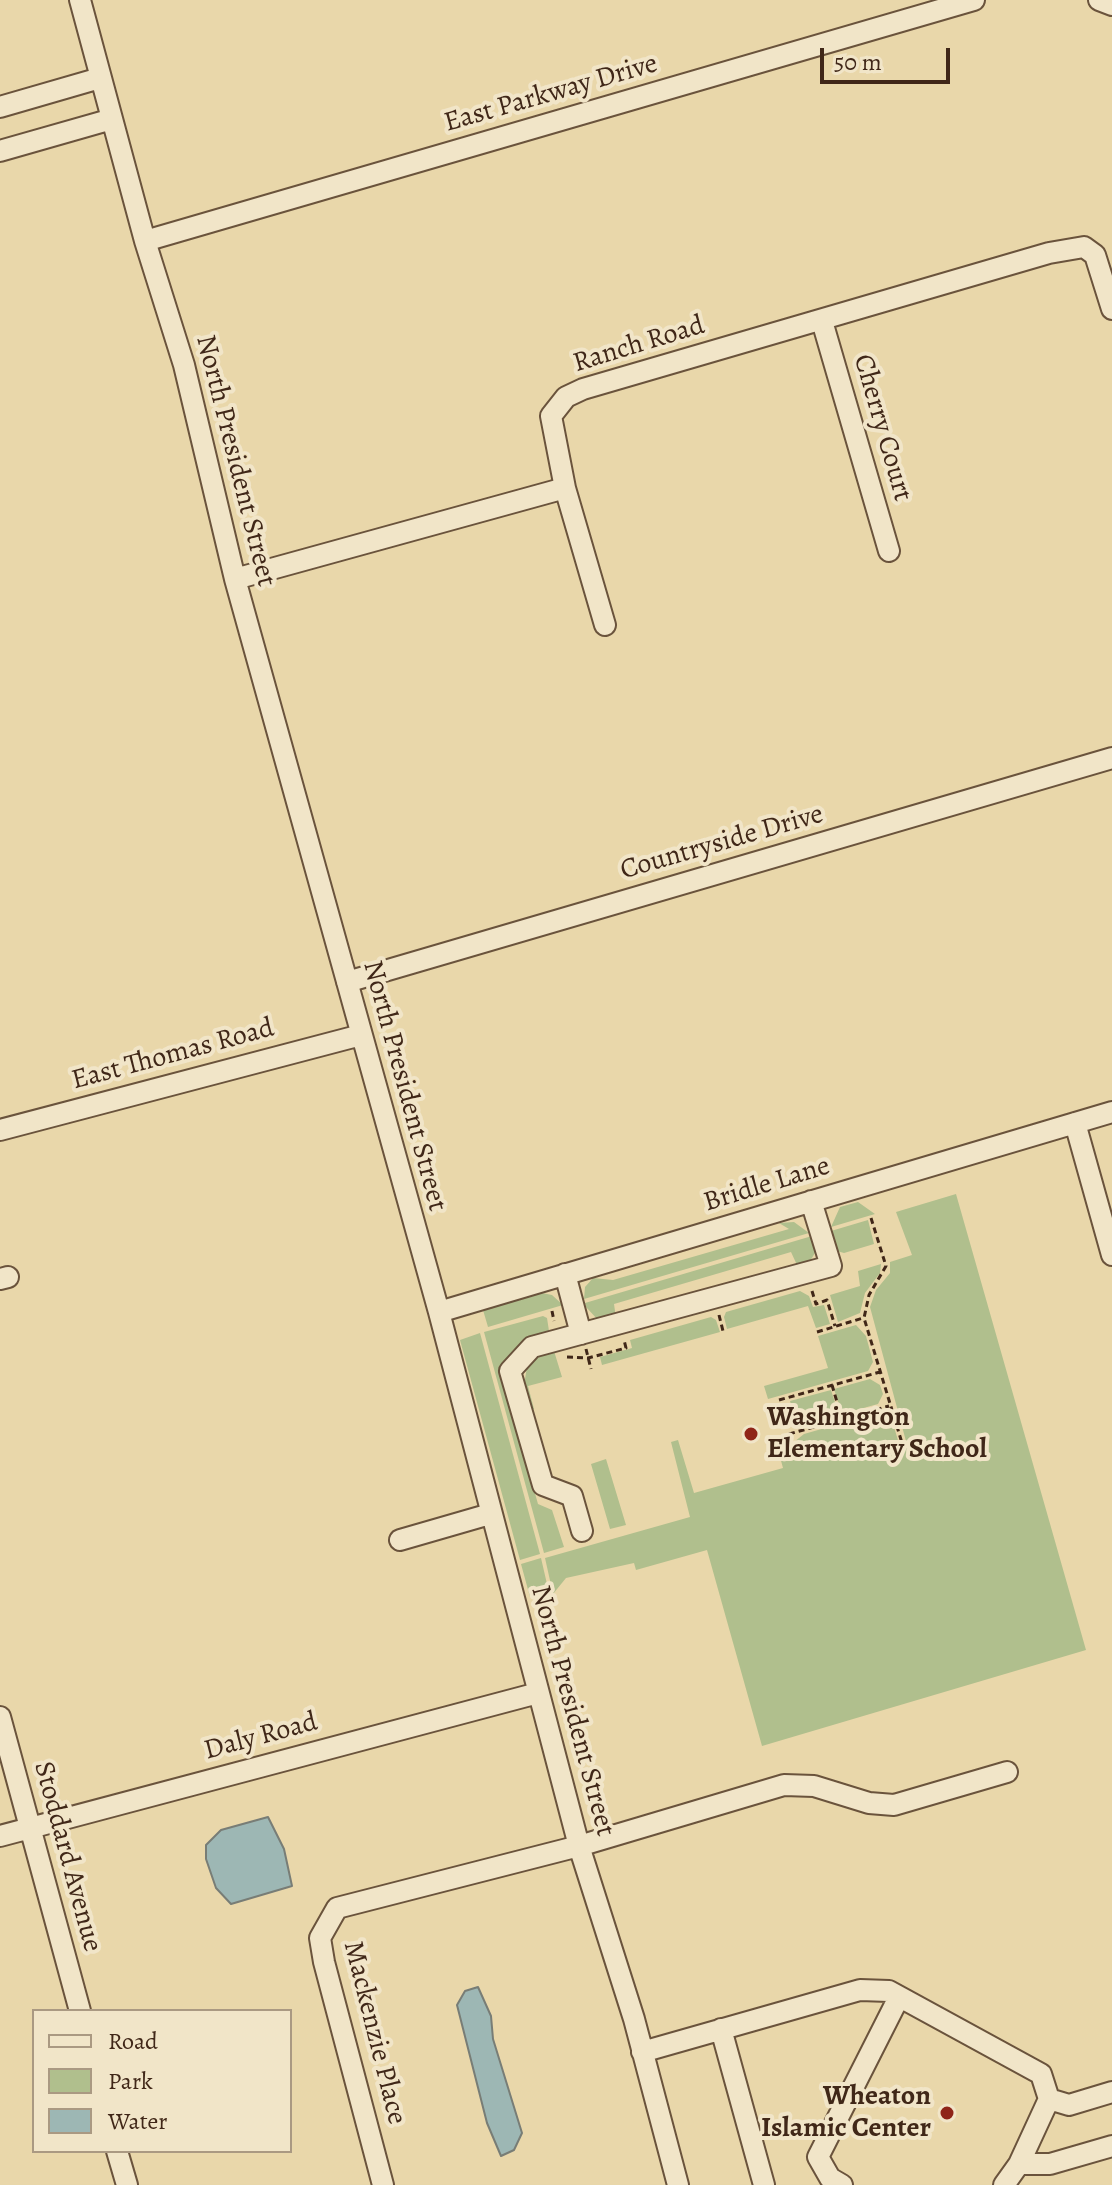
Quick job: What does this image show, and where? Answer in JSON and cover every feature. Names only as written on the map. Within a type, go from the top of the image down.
[{"type":"street","name":"North President Street","points":[[80,0],[145,241],[184,365],[235,579],[439,1312],[579,1846],[642,2052],[678,2185]]},
{"type":"street","name":"East Parkway Drive","points":[[145,241],[974,0]]},
{"type":"street","points":[[1099,0],[1112,5]]},
{"type":"street","points":[[0,107],[100,78]]},
{"type":"street","points":[[0,151],[112,119]]},
{"type":"street","name":"Ranch Road","points":[[605,625],[565,488],[551,416],[566,397],[1049,253],[1084,247],[1095,255],[1112,309]]},
{"type":"street","name":"Cherry Court","points":[[822,321],[889,551]]},
{"type":"street","points":[[235,579],[565,488]]},
{"type":"street","name":"Countryside Drive","points":[[347,982],[1112,758]]},
{"type":"street","name":"East Thomas Road","points":[[0,1130],[361,1035]]},
{"type":"street","name":"Bridle Lane","points":[[439,1312],[1112,1112]]},
{"type":"street","points":[[1075,1123],[1112,1255]]},
{"type":"street","points":[[582,1531],[572,1496],[543,1485],[510,1371],[532,1347],[583,1338],[831,1266],[811,1201]]},
{"type":"street","points":[[565,1274],[583,1338]]},
{"type":"street","points":[[400,1540],[490,1514]]},
{"type":"street","name":"Daly Road","points":[[0,1836],[538,1693]]},
{"type":"street","name":"Stoddard Avenue","points":[[0,1717],[79,2009]]},
{"type":"street","name":"Mackenzie Place","points":[[383,2185],[320,1938],[337,1908],[369,1897],[579,1846],[784,1785],[814,1786],[869,1803],[894,1805],[1007,1772]]},
{"type":"street","points":[[642,2052],[860,1990],[889,1991],[1041,2074],[1049,2099],[1019,2164],[1004,2185]]},
{"type":"street","points":[[842,2185],[830,2178],[818,2157],[899,1997]]},
{"type":"street","points":[[721,2029],[764,2185]]},
{"type":"street","points":[[1049,2099],[1069,2105],[1112,2092]]},
{"type":"street","points":[[1019,2164],[1050,2164],[1112,2146]]},
{"type":"street","points":[[118,2153],[127,2185]]},
{"type":"path","points":[[871,1218],[886,1266],[869,1295],[864,1318],[902,1443]]},
{"type":"path","points":[[718,1312],[723,1331]]},
{"type":"path","points":[[817,1332],[864,1318]]},
{"type":"path","points":[[583,1338],[591,1369]]},
{"type":"path","points":[[779,1400],[880,1372]]},
{"type":"path","points":[[832,1385],[842,1419]]},
{"type":"path","points":[[789,1434],[891,1406]]},
{"type":"green space","points":[[956,1194],[1086,1650],[762,1746],[707,1550],[636,1570],[634,1563],[566,1578],[553,1594],[545,1558],[690,1517],[671,1442],[678,1440],[694,1493],[783,1468],[777,1446],[794,1442],[804,1434],[881,1412],[891,1417],[900,1447],[907,1445],[870,1307],[876,1290],[890,1273],[890,1262],[912,1255],[896,1212]]},
{"type":"green space","points":[[858,1202],[875,1214],[831,1227],[840,1207]]},
{"type":"green space","points":[[868,1220],[874,1244],[844,1253],[837,1251],[831,1231]]},
{"type":"green space","points":[[794,1222],[809,1233],[584,1299],[585,1287],[593,1278],[613,1280],[789,1229],[779,1223]]},
{"type":"green space","points":[[812,1236],[816,1251],[809,1263],[797,1265],[791,1252],[614,1304],[616,1318],[598,1320],[586,1307],[585,1303]]},
{"type":"green space","points":[[881,1264],[880,1273],[865,1293],[860,1313],[838,1322],[830,1295],[860,1286],[858,1271]]},
{"type":"green space","points":[[800,1291],[809,1296],[813,1307],[824,1305],[830,1324],[816,1328],[808,1306],[727,1329],[726,1312]]},
{"type":"green space","points":[[542,1293],[552,1295],[563,1305],[488,1327],[483,1310]]},
{"type":"green space","points":[[543,1316],[547,1318],[549,1331],[517,1347],[508,1360],[503,1380],[538,1504],[552,1510],[564,1547],[544,1553],[484,1332]]},
{"type":"green space","points":[[711,1317],[716,1320],[720,1332],[602,1365],[600,1357],[632,1348],[630,1340]]},
{"type":"green space","points":[[856,1325],[866,1336],[873,1362],[868,1371],[768,1399],[764,1386],[828,1368],[818,1336]]},
{"type":"green space","points":[[480,1333],[540,1554],[520,1560],[460,1340]]},
{"type":"green space","points":[[554,1351],[562,1377],[528,1386],[534,1409],[531,1410],[524,1385],[527,1367],[538,1356]]},
{"type":"green space","points":[[870,1379],[880,1385],[883,1394],[878,1404],[842,1414],[834,1389]]},
{"type":"green space","points":[[831,1390],[839,1415],[798,1427],[790,1401]]},
{"type":"green space","points":[[606,1459],[626,1525],[610,1529],[591,1464]]},
{"type":"green space","points":[[541,1558],[550,1597],[530,1597],[521,1564]]},
{"type":"water","points":[[268,1817],[284,1849],[292,1886],[231,1904],[216,1888],[206,1859],[206,1845],[221,1830]]},
{"type":"water","points":[[478,1987],[491,2016],[493,2039],[522,2133],[514,2150],[501,2156],[487,2123],[457,2005],[465,1991]]},
{"type":"place","name":"Washington Elementary School","points":[[751,1434]]},
{"type":"place","name":"Wheaton Islamic Center","points":[[947,2113]]}]
